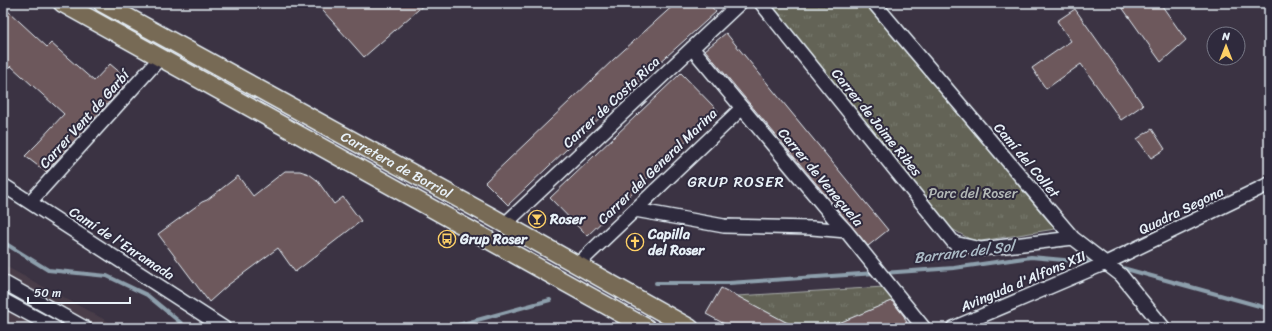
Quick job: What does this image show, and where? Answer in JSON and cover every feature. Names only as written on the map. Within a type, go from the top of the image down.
[{"type":"main road","name":"Carretera de Borriol","points":[[62,3],[647,328]]},
{"type":"main road","name":"Carretera de Borriol","points":[[102,3],[505,224],[690,328]]},
{"type":"street","name":"Carrer de Costa Rica","points":[[505,224],[740,3]]},
{"type":"street","name":"Carrer de Jaime Ribes","points":[[761,3],[954,243],[981,249],[1073,238]]},
{"type":"street","name":"Camí del Collet","points":[[874,3],[1073,238],[1121,275],[1164,328]]},
{"type":"street","name":"Carrer de Veneçuela","points":[[692,48],[846,231],[924,328]]},
{"type":"street","name":"Carrer Vent de Garbí","points":[[30,202],[161,57]]},
{"type":"street","name":"Carrer del General Marina","points":[[577,265],[742,108]]},
{"type":"street","name":"Quadra Segona","points":[[1106,263],[1269,184]]},
{"type":"street","name":"Camí de l'Enramada","points":[[3,185],[224,328]]},
{"type":"street","points":[[635,210],[724,226],[812,228],[846,231]]},
{"type":"street","points":[[812,228],[832,216]]},
{"type":"street","name":"Avinguda d'Alfons XII","points":[[953,328],[1106,263]]},
{"type":"street","points":[[3,282],[85,328]]},
{"type":"street","points":[[3,300],[55,328]]},
{"type":"shaded area","points":[[3,265],[120,328],[3,328]]},
{"type":"green space","name":"Parc del Roser","points":[[769,3],[864,3],[1055,229],[975,242],[952,229]]},
{"type":"green space","points":[[884,287],[897,299],[827,328],[797,328],[737,296]]},
{"type":"building","points":[[316,3],[426,3],[364,57]]},
{"type":"building","points":[[676,3],[708,3],[716,12],[627,92],[508,205],[485,182],[614,59]]},
{"type":"building","points":[[1119,3],[1160,3],[1186,40],[1161,62]]},
{"type":"building","points":[[1075,9],[1143,105],[1121,120],[1081,64],[1046,89],[1032,68],[1071,41],[1057,21]]},
{"type":"building","points":[[8,11],[47,47],[51,43],[94,81],[110,64],[129,80],[46,172],[25,156],[64,114],[11,66],[3,74],[3,17]]},
{"type":"building","points":[[726,33],[888,230],[868,246],[705,50]]},
{"type":"building","points":[[681,73],[718,111],[587,236],[550,198]]},
{"type":"building","points":[[1152,129],[1165,149],[1151,158],[1137,139]]},
{"type":"building","points":[[285,171],[300,171],[309,174],[317,180],[334,204],[343,197],[361,221],[295,272],[278,248],[228,285],[209,302],[158,234],[202,202],[207,200],[238,176],[253,196]]},
{"type":"building","points":[[721,288],[797,328],[732,328],[706,314]]},
{"type":"building","points":[[892,301],[904,316],[909,328],[827,328]]},
{"type":"waterway","name":"Barranc del Sol","points":[[3,242],[48,270],[107,276],[147,295],[187,328]]},
{"type":"waterway","name":"Barranc del Sol","points":[[883,273],[954,268],[1031,257],[1097,263]]},
{"type":"waterway","name":"Barranc del Sol","points":[[1119,267],[1263,307],[1269,307]]},
{"type":"waterway","name":"Barranc del Sol","points":[[656,283],[729,283],[876,273]]},
{"type":"waterway","name":"Barranc del Sol","points":[[445,328],[550,300]]},
{"type":"place","name":"Roser","points":[[537,219]]},
{"type":"place","name":"Grup Roser","points":[[447,239]]},
{"type":"place","name":"Capilla del Roser","points":[[635,242]]},
{"type":"district","name":"GRUP ROSER","points":[[736,182]]}]
